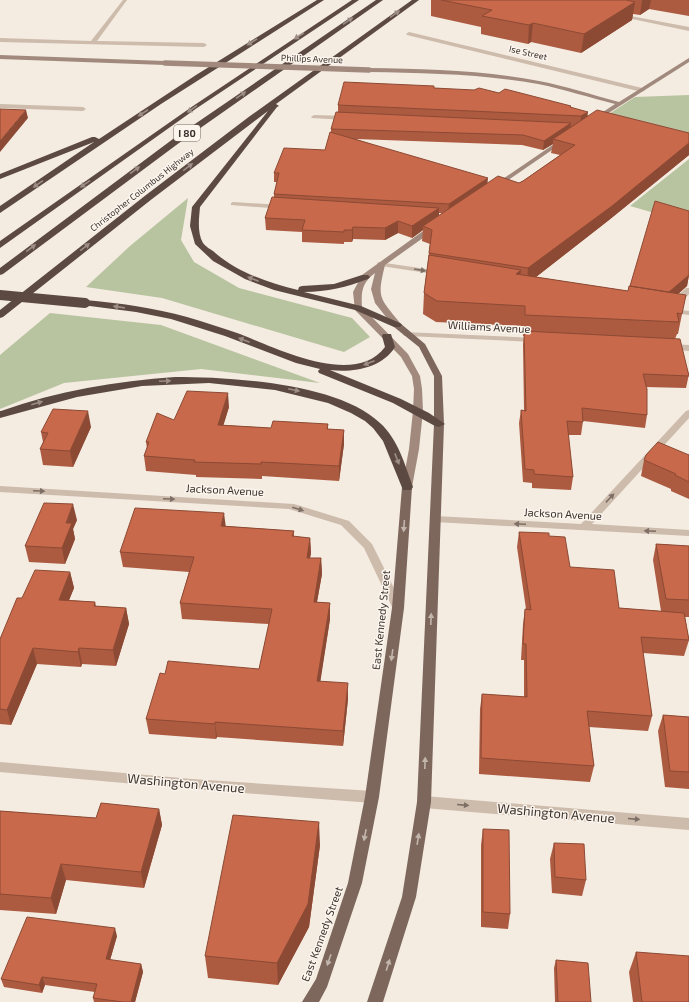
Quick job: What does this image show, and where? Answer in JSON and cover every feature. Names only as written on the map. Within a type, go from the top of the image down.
[{"type":"highway","points":[[0,210],[116,131],[244,47],[321,0]]},
{"type":"highway","name":"I 80","points":[[0,245],[212,95],[356,0]]},
{"type":"highway","name":"Christopher Columbus Highway","points":[[0,272],[176,141],[380,0]]},
{"type":"highway","name":"Christopher Columbus Highway","points":[[0,315],[149,197],[284,94],[416,0]]},
{"type":"highway","points":[[284,94],[196,207],[194,226],[199,244],[216,259],[248,277],[277,288],[358,308],[397,325]]},
{"type":"highway","points":[[0,176],[116,131]]},
{"type":"highway","points":[[277,288],[317,290],[344,286],[365,277]]},
{"type":"highway","points":[[0,295],[137,309],[185,320],[303,362],[333,368],[360,366],[381,358],[387,353],[390,347],[387,336]]},
{"type":"highway","points":[[286,356],[372,390],[418,411],[439,424]]},
{"type":"highway","points":[[0,415],[62,396],[139,382],[206,380],[262,384],[324,398],[346,406],[369,419],[383,432],[393,449],[407,487]]},
{"type":"main road","points":[[376,1002],[409,897],[424,802],[439,424],[438,376],[422,346],[397,325]]},
{"type":"main road","name":"East Kennedy Street","points":[[310,1002],[322,982],[355,883],[372,797],[398,608],[407,487]]},
{"type":"street","points":[[93,42],[125,0]]},
{"type":"street","points":[[612,13],[689,29]]},
{"type":"street","name":"Ise Street","points":[[409,34],[642,90]]},
{"type":"street","points":[[0,40],[204,45]]},
{"type":"street","name":"Phillips Avenue","points":[[0,57],[437,72],[510,78],[541,83],[620,104]]},
{"type":"street","points":[[587,125],[689,60]]},
{"type":"street","points":[[0,106],[83,109]]},
{"type":"street","points":[[314,117],[353,119]]},
{"type":"street","points":[[489,190],[567,138]]},
{"type":"street","points":[[233,204],[288,207]]},
{"type":"street","points":[[358,308],[357,292],[365,277],[381,264],[438,225]]},
{"type":"street","points":[[381,264],[451,275]]},
{"type":"street","points":[[381,264],[375,289],[379,303],[397,325]]},
{"type":"street","points":[[689,290],[665,309],[689,313]]},
{"type":"street","name":"East Kennedy Street","points":[[358,308],[405,356],[416,376],[418,411],[414,449],[407,487]]},
{"type":"street","name":"Williams Avenue","points":[[407,334],[540,341]]},
{"type":"street","points":[[658,347],[689,348]]},
{"type":"street","points":[[584,527],[689,413]]},
{"type":"street","name":"Jackson Avenue","points":[[0,489],[290,506],[345,523],[368,546],[398,608]]},
{"type":"street","name":"Jackson Avenue","points":[[435,519],[689,533]]},
{"type":"street","name":"Washington Avenue","points":[[0,767],[192,784],[372,797]]},
{"type":"street","name":"Washington Avenue","points":[[424,802],[689,824]]},
{"type":"green space","points":[[689,95],[689,146],[595,123],[635,97]]},
{"type":"green space","points":[[689,159],[689,223],[630,206]]},
{"type":"green space","points":[[188,198],[181,240],[194,262],[239,288],[352,318],[370,337],[344,352],[162,298],[86,287],[130,246]]},
{"type":"green space","points":[[50,313],[161,325],[320,383],[201,369],[64,383],[0,409],[0,355]]},
{"type":"building","points":[[441,0],[626,0],[635,2],[584,34],[533,23],[529,25],[482,16],[492,10]]},
{"type":"building","points":[[344,82],[434,86],[434,88],[474,90],[479,88],[499,93],[505,89],[571,106],[570,107],[588,112],[581,116],[338,105]]},
{"type":"building","points":[[0,109],[26,110],[0,141]]},
{"type":"building","points":[[597,110],[689,133],[689,143],[612,206],[528,268],[429,253],[432,230],[423,226],[498,176],[519,183],[523,181],[575,145],[553,139]]},
{"type":"building","points":[[336,112],[571,123],[544,141],[523,135],[331,129]]},
{"type":"building","points":[[330,132],[488,178],[449,204],[274,194],[279,173],[274,173],[284,148],[325,150]]},
{"type":"building","points":[[272,197],[439,208],[412,226],[398,221],[385,228],[353,227],[352,230],[344,230],[344,232],[302,230],[305,220],[265,218]]},
{"type":"building","points":[[655,201],[689,211],[689,275],[669,292],[630,286]]},
{"type":"building","points":[[429,255],[521,270],[516,274],[628,291],[629,286],[686,295],[682,314],[677,313],[679,322],[525,315],[525,306],[437,301],[424,293]]},
{"type":"building","points":[[524,331],[680,339],[689,376],[643,374],[647,389],[647,415],[582,408],[583,422],[567,421],[573,477],[534,474],[534,470],[525,469],[521,410],[526,411]]},
{"type":"building","points":[[187,391],[228,393],[218,425],[271,428],[273,421],[328,424],[327,429],[344,430],[339,466],[261,462],[261,464],[194,462],[195,460],[144,456],[149,442],[146,442],[157,413],[174,420]]},
{"type":"building","points":[[53,409],[88,411],[70,451],[40,449],[48,433],[41,432]]},
{"type":"building","points":[[658,442],[689,455],[689,482],[675,475],[676,474],[644,460],[646,455]]},
{"type":"building","points":[[44,503],[73,504],[66,523],[72,523],[62,548],[25,546]]},
{"type":"building","points":[[135,508],[224,513],[221,526],[294,531],[292,536],[310,538],[307,558],[321,558],[314,602],[330,603],[317,681],[348,683],[343,731],[215,722],[215,724],[146,719],[160,673],[165,674],[168,661],[259,669],[272,609],[180,603],[194,557],[120,552]]},
{"type":"building","points":[[519,532],[549,533],[549,536],[565,537],[570,567],[614,570],[619,608],[684,613],[689,640],[641,637],[652,716],[587,711],[594,766],[481,758],[482,694],[527,697],[526,644],[523,644],[525,609],[531,610]]},
{"type":"building","points":[[656,544],[689,546],[689,600],[666,599]]},
{"type":"building","points":[[35,570],[70,572],[59,600],[95,602],[94,606],[126,608],[113,650],[79,648],[78,652],[33,648],[7,710],[0,709],[0,639],[17,598],[22,598]]},
{"type":"building","points":[[663,715],[689,717],[689,772],[670,771]]},
{"type":"building","points":[[101,803],[159,809],[141,872],[61,864],[51,898],[0,894],[0,811],[96,818]]},
{"type":"building","points":[[233,815],[319,822],[308,904],[277,963],[205,956]]},
{"type":"building","points":[[483,829],[509,830],[510,914],[483,912]]},
{"type":"building","points":[[554,843],[584,844],[586,880],[555,877]]},
{"type":"building","points":[[27,917],[115,928],[106,959],[141,964],[131,1002],[93,998],[97,984],[42,977],[39,985],[1,979]]},
{"type":"building","points":[[636,952],[689,956],[689,1002],[642,1002]]},
{"type":"building","points":[[556,960],[588,963],[591,1002],[558,1002]]}]
